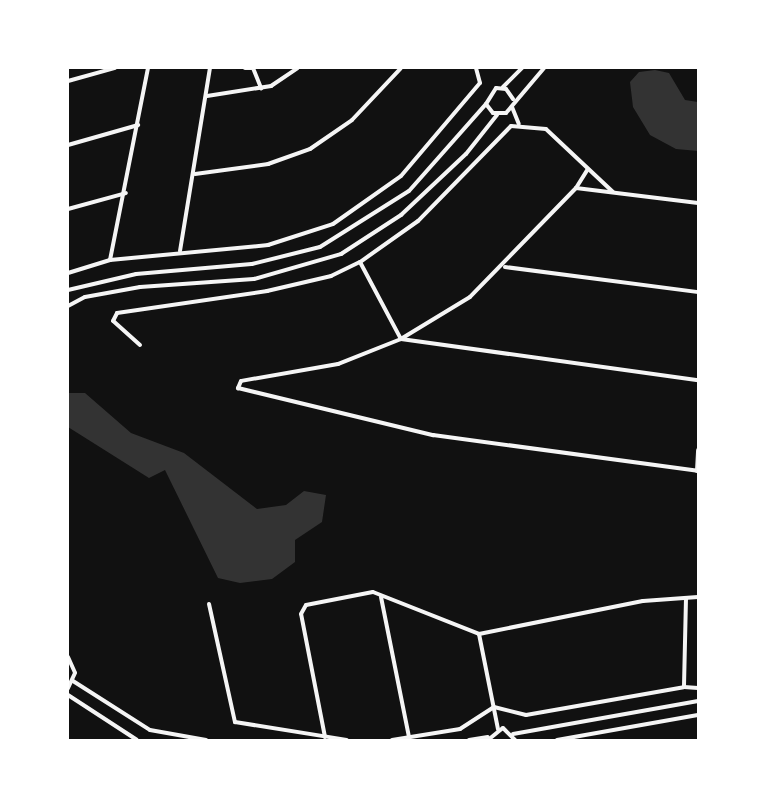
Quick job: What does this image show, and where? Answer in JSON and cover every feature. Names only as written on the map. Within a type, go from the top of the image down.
[{"type":"street","points":[[68,81],[115,68]]},
{"type":"street","points":[[110,260],[127,192],[148,68]]},
{"type":"street","points":[[180,251],[195,174],[210,68]]},
{"type":"street","points":[[245,68],[253,68],[261,88]]},
{"type":"street","points":[[207,96],[261,88],[298,68]]},
{"type":"street","points":[[195,174],[268,164],[310,149],[352,120],[400,68]]},
{"type":"street","points":[[68,273],[110,260],[180,251],[268,245],[304,236],[358,210],[401,176],[480,83],[476,68]]},
{"type":"street","points":[[68,290],[136,274],[252,264],[320,247],[409,191],[486,104],[490,91],[502,87],[522,68]]},
{"type":"street","points":[[519,124],[512,107],[513,99],[544,68]]},
{"type":"street","points":[[502,87],[513,99]]},
{"type":"street","points":[[486,104],[497,115]]},
{"type":"street","points":[[68,306],[85,297],[130,289],[254,279],[341,254],[401,215],[466,154],[497,115],[512,107]]},
{"type":"street","points":[[140,345],[113,321],[117,313],[267,291],[318,280],[360,262],[418,220],[504,130],[519,124],[546,129],[613,192]]},
{"type":"street","points":[[68,145],[138,125]]},
{"type":"street","points":[[588,169],[576,188],[504,267],[452,311],[400,339],[338,364],[241,381],[238,388],[444,437],[698,471],[699,450]]},
{"type":"street","points":[[576,188],[699,203]]},
{"type":"street","points":[[68,209],[127,192]]},
{"type":"street","points":[[360,262],[400,339]]},
{"type":"street","points":[[504,267],[699,292]]},
{"type":"street","points":[[400,339],[699,380]]},
{"type":"street","points":[[325,737],[301,610],[364,593],[381,597],[479,634],[643,601],[699,597]]},
{"type":"street","points":[[381,597],[409,737]]},
{"type":"street","points":[[684,687],[686,598]]},
{"type":"street","points":[[209,604],[234,722],[347,741]]},
{"type":"street","points":[[479,634],[498,729]]},
{"type":"street","points":[[68,657],[73,681],[127,719],[173,736],[206,741]]},
{"type":"street","points":[[68,688],[73,681]]},
{"type":"street","points":[[392,741],[460,729],[494,707],[526,715],[684,687],[699,688]]},
{"type":"street","points":[[68,695],[137,741]]},
{"type":"street","points":[[498,729],[513,734],[699,701]]},
{"type":"street","points":[[556,741],[699,715]]},
{"type":"street","points":[[469,741],[488,739],[498,729]]},
{"type":"street","points":[[513,734],[515,741]]},
{"type":"shaded area","points":[[655,70],[669,73],[685,100],[698,102],[698,151],[676,149],[650,135],[633,107],[630,82],[639,72]]},
{"type":"shaded area","points":[[68,393],[85,393],[131,433],[184,453],[257,509],[286,505],[304,491],[326,495],[322,522],[295,540],[295,562],[272,579],[240,583],[218,578],[165,470],[149,478],[68,427]]}]
